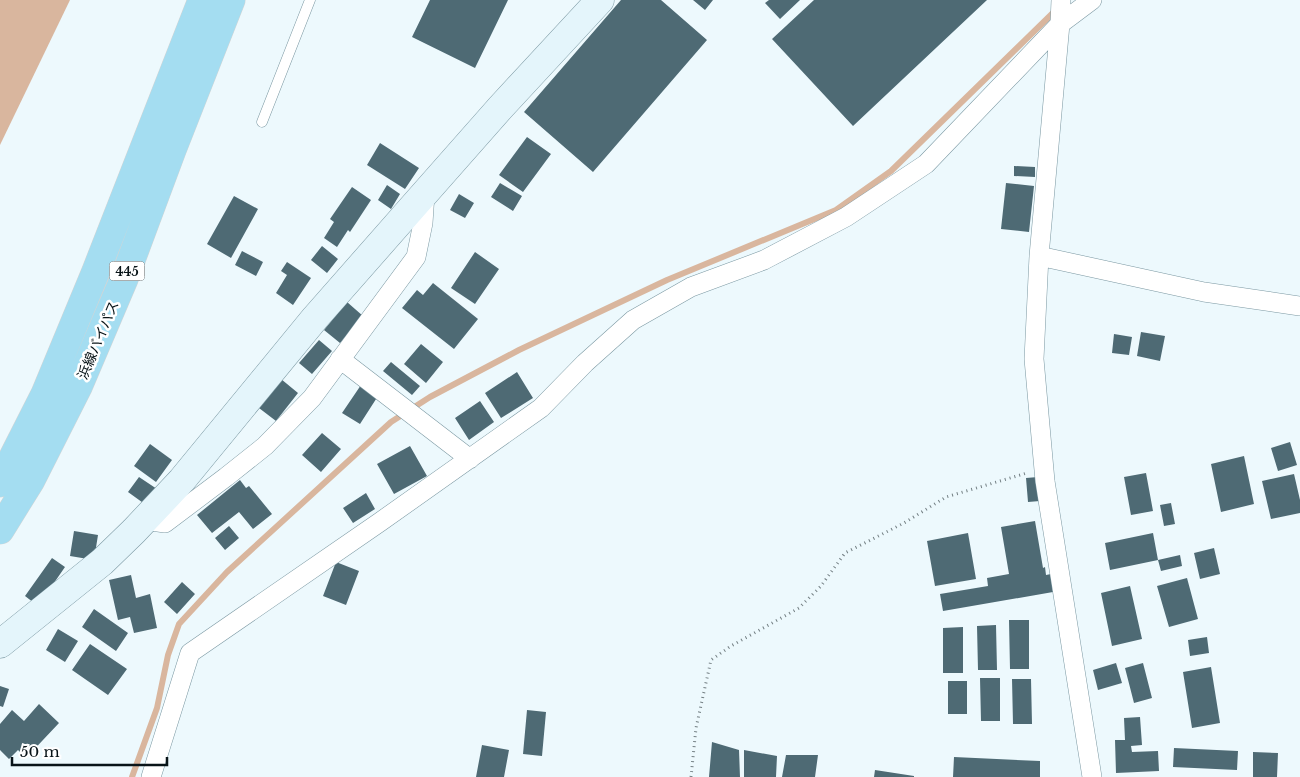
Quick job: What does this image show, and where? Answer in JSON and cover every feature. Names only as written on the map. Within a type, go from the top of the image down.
[{"type":"highway","name":"浜線バイパス","points":[[0,483],[44,394],[96,271],[202,0]]},
{"type":"highway","name":"浜線バイパス","points":[[0,530],[31,480],[78,387],[124,279],[231,0]]},
{"type":"street","points":[[0,644],[102,562],[145,520],[182,480],[315,318],[500,108],[600,0]]},
{"type":"street","points":[[1061,0],[1039,256],[1034,359],[1047,491],[1092,777]]},
{"type":"street","points":[[151,777],[190,653],[541,408],[585,363],[634,320],[691,287],[764,260],[846,217],[926,164],[1060,24],[1092,0]]},
{"type":"street","points":[[145,520],[165,523],[200,498],[265,446],[312,398],[416,257],[423,223],[425,194]]},
{"type":"street","points":[[1039,256],[1204,292],[1300,306]]},
{"type":"street","points":[[340,360],[470,458]]},
{"type":"lane","points":[[262,122],[310,0]]},
{"type":"path","points":[[690,777],[696,728],[712,660],[730,646],[798,608],[821,586],[845,553],[904,523],[946,497],[1044,467]]},
{"type":"shaded area","points":[[0,0],[70,0],[0,145]]},
{"type":"building","points":[[430,0],[508,0],[475,68],[412,37]]},
{"type":"building","points":[[621,0],[661,0],[707,40],[593,172],[524,112]]},
{"type":"building","points":[[693,0],[713,0],[705,10]]},
{"type":"building","points":[[769,0],[800,0],[780,19],[765,3]]},
{"type":"building","points":[[814,0],[987,0],[853,126],[772,39]]},
{"type":"building","points":[[527,137],[551,154],[523,192],[499,175]]},
{"type":"building","points":[[380,143],[419,168],[405,189],[367,165]]},
{"type":"building","points":[[1014,166],[1035,167],[1035,177],[1014,176]]},
{"type":"building","points":[[500,183],[522,196],[513,211],[491,197]]},
{"type":"building","points":[[1006,183],[1034,186],[1029,232],[1001,229]]},
{"type":"building","points":[[387,185],[400,194],[391,209],[378,200]]},
{"type":"building","points":[[352,187],[371,200],[350,232],[348,230],[337,247],[324,238],[334,222],[330,219]]},
{"type":"building","points":[[459,194],[474,203],[465,218],[450,210]]},
{"type":"building","points":[[234,196],[258,209],[231,258],[207,244]]},
{"type":"building","points":[[322,246],[338,259],[327,273],[311,260]]},
{"type":"building","points":[[242,251],[263,262],[256,276],[235,265]]},
{"type":"building","points":[[475,252],[499,269],[475,304],[451,288]]},
{"type":"building","points":[[287,262],[311,278],[293,305],[276,293],[287,275],[281,271]]},
{"type":"building","points":[[433,283],[478,319],[454,349],[402,308],[417,290],[423,295]]},
{"type":"building","points":[[347,302],[363,316],[340,343],[324,330]]},
{"type":"building","points":[[1141,332],[1165,336],[1160,361],[1137,356]]},
{"type":"building","points":[[1114,334],[1132,337],[1129,355],[1112,353]]},
{"type":"building","points":[[319,340],[332,351],[312,374],[299,363]]},
{"type":"building","points":[[421,344],[443,362],[426,383],[404,364]]},
{"type":"building","points":[[391,362],[420,386],[412,395],[383,371]]},
{"type":"building","points":[[517,372],[533,398],[501,418],[485,393]]},
{"type":"building","points":[[281,379],[298,393],[276,421],[259,408]]},
{"type":"building","points":[[361,385],[378,396],[360,424],[342,413]]},
{"type":"building","points":[[480,401],[494,422],[469,440],[455,418]]},
{"type":"building","points":[[322,433],[341,449],[321,472],[302,455]]},
{"type":"building","points":[[1290,442],[1297,465],[1278,471],[1271,448]]},
{"type":"building","points":[[150,444],[172,460],[156,482],[134,466]]},
{"type":"building","points":[[410,446],[427,476],[394,494],[377,464]]},
{"type":"building","points":[[1244,456],[1254,504],[1221,512],[1211,464]]},
{"type":"building","points":[[1146,473],[1153,511],[1131,515],[1124,477]]},
{"type":"building","points":[[1294,474],[1300,500],[1300,513],[1271,519],[1262,481]]},
{"type":"building","points":[[139,477],[157,489],[146,505],[128,492]]},
{"type":"building","points":[[1038,477],[1040,501],[1028,502],[1026,478]]},
{"type":"building","points":[[240,480],[246,488],[249,486],[272,514],[253,529],[239,512],[212,533],[197,515]]},
{"type":"building","points":[[366,493],[375,509],[353,523],[343,508]]},
{"type":"building","points":[[1171,503],[1175,524],[1164,526],[1160,505]]},
{"type":"building","points":[[1035,521],[1043,568],[1045,567],[1046,575],[1051,574],[1053,592],[943,611],[940,594],[988,586],[987,578],[1009,574],[1001,527]]},
{"type":"building","points":[[229,526],[239,538],[225,550],[215,538]]},
{"type":"building","points":[[74,531],[98,535],[94,560],[70,556]]},
{"type":"building","points":[[968,533],[976,579],[935,586],[927,541]]},
{"type":"building","points":[[1153,533],[1158,560],[1110,570],[1105,543]]},
{"type":"building","points":[[1214,548],[1220,574],[1200,579],[1194,553]]},
{"type":"building","points":[[1180,555],[1182,566],[1161,571],[1158,560]]},
{"type":"building","points":[[52,558],[65,567],[38,606],[25,596]]},
{"type":"building","points":[[336,562],[359,571],[346,605],[323,596]]},
{"type":"building","points":[[131,575],[136,598],[150,594],[157,628],[134,633],[130,617],[118,620],[109,580]]},
{"type":"building","points":[[1187,578],[1198,619],[1169,627],[1157,586]]},
{"type":"building","points":[[182,582],[195,594],[177,614],[164,602]]},
{"type":"building","points":[[1130,586],[1142,639],[1112,646],[1101,593]]},
{"type":"building","points":[[94,609],[128,633],[116,651],[82,627]]},
{"type":"building","points":[[1009,620],[1029,620],[1029,669],[1010,669]]},
{"type":"building","points":[[996,625],[997,670],[978,670],[977,626]]},
{"type":"building","points":[[963,627],[963,673],[943,673],[943,628]]},
{"type":"building","points":[[58,629],[78,641],[65,662],[46,650]]},
{"type":"building","points":[[1207,637],[1209,653],[1190,656],[1188,640]]},
{"type":"building","points":[[90,644],[127,669],[108,695],[72,670]]},
{"type":"building","points":[[1116,663],[1122,683],[1098,690],[1093,670]]},
{"type":"building","points":[[1143,663],[1152,698],[1134,703],[1125,668]]},
{"type":"building","points":[[1211,667],[1220,723],[1192,728],[1183,672]]},
{"type":"building","points":[[980,678],[1000,678],[1000,721],[981,721]]},
{"type":"building","points":[[1012,679],[1031,679],[1032,724],[1013,724]]},
{"type":"building","points":[[948,681],[967,681],[967,714],[948,714]]},
{"type":"building","points":[[0,686],[9,689],[3,707],[0,706]]},
{"type":"building","points":[[39,704],[59,723],[26,758],[18,750],[9,759],[0,750],[0,724],[12,710],[24,721]]},
{"type":"building","points":[[527,710],[546,712],[542,756],[523,754]]},
{"type":"building","points":[[1140,717],[1142,745],[1131,746],[1132,752],[1158,751],[1159,771],[1116,773],[1115,740],[1125,740],[1124,718]]},
{"type":"building","points":[[712,742],[739,750],[740,777],[709,777]]},
{"type":"building","points":[[482,745],[509,750],[504,777],[476,777]]},
{"type":"building","points":[[1174,748],[1238,751],[1237,770],[1173,767]]},
{"type":"building","points":[[744,750],[777,756],[776,777],[744,777]]},
{"type":"building","points":[[1253,752],[1278,753],[1277,777],[1253,777]]},
{"type":"building","points":[[786,755],[818,755],[815,777],[782,777]]},
{"type":"building","points":[[954,757],[1040,761],[1040,777],[953,777]]},
{"type":"building","points":[[875,770],[914,776],[914,777],[874,777]]},
{"type":"waterway","points":[[132,777],[157,708],[168,655],[179,624],[227,572],[391,422],[430,397],[519,350],[667,280],[836,210],[891,171],[1057,9]]}]
